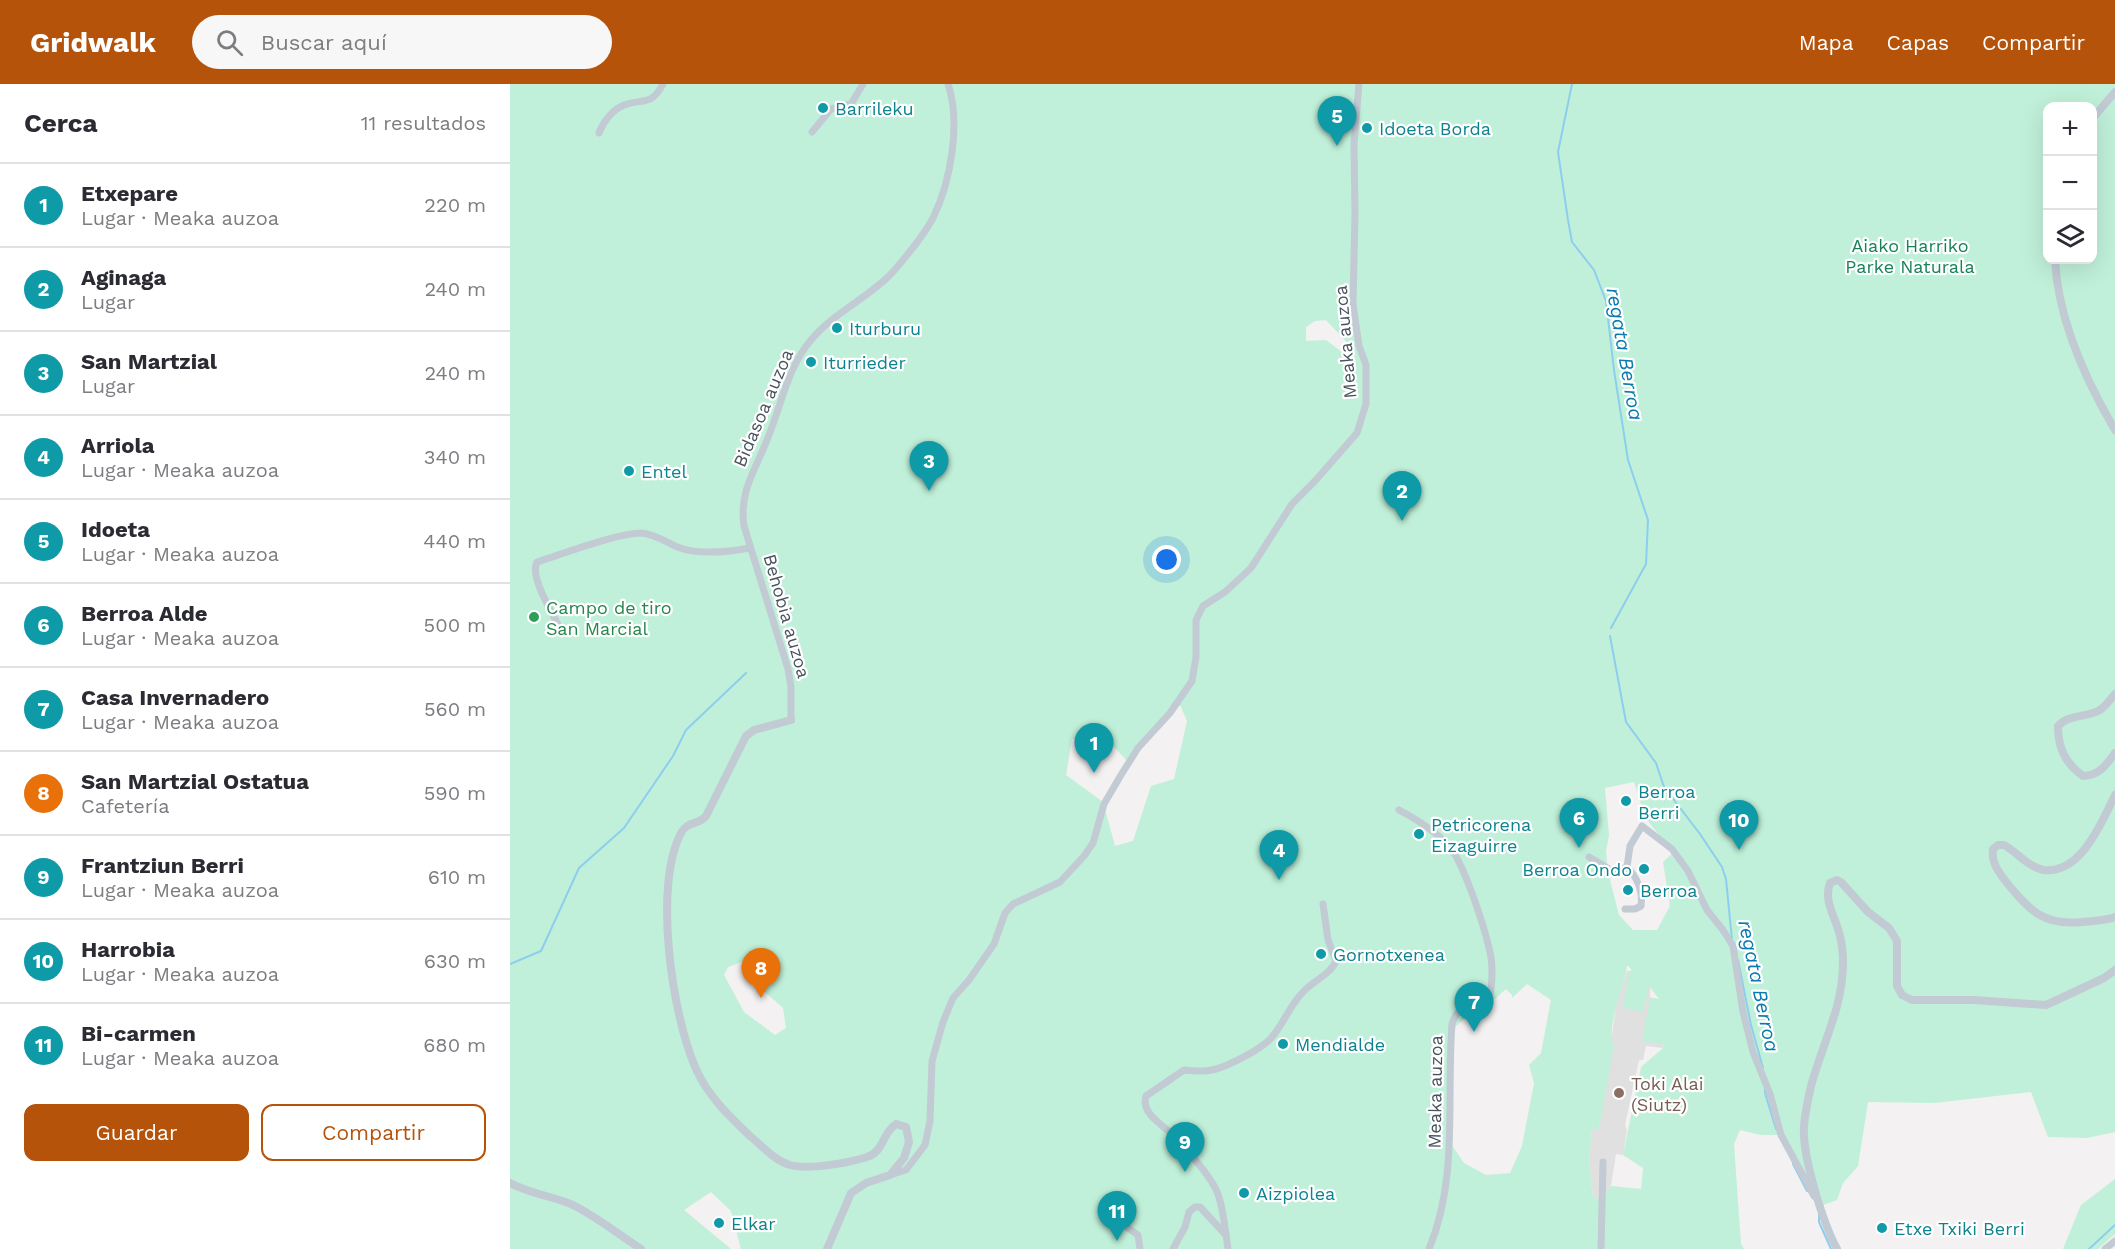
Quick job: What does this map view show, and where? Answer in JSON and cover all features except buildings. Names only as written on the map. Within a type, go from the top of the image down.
[{"type":"street","points":[[599,133],[604,122],[623,106],[649,101],[659,92],[663,84]]},
{"type":"street","points":[[812,132],[831,109],[851,104],[863,84]]},
{"type":"street","name":"Bidasoa auzoa","points":[[750,548],[743,515],[745,489],[768,440],[795,363],[816,333],[892,273],[933,217],[948,174],[955,123],[952,96],[948,84]]},
{"type":"street","name":"Meaka auzoa","points":[[890,1175],[906,1170],[925,1145],[930,1121],[932,1061],[943,1022],[953,998],[969,980],[994,944],[1005,914],[1013,904],[1060,882],[1084,856],[1093,843],[1104,804],[1121,775],[1138,748],[1170,713],[1192,681],[1196,657],[1196,620],[1203,606],[1225,592],[1251,568],[1292,504],[1357,433],[1366,404],[1366,365],[1359,346],[1353,304],[1354,144],[1359,84]]},
{"type":"street","points":[[2097,113],[2115,92]]},
{"type":"street","points":[[2056,264],[2060,299],[2071,336],[2091,387],[2115,430]]},
{"type":"street","name":"Behobia auzoa","points":[[560,629],[536,577],[537,562],[639,533],[650,534],[694,551],[750,548],[788,669],[791,687],[791,720],[754,730],[746,736],[706,816],[702,821],[686,826],[681,833],[671,865],[667,893],[674,993],[688,1047],[707,1088],[730,1117],[774,1156],[788,1164],[800,1166],[831,1164],[868,1157],[881,1148],[890,1128],[900,1124],[906,1127],[909,1142],[904,1158],[890,1175]]},
{"type":"street","points":[[2115,694],[2100,710],[2083,717],[2066,719],[2058,726],[2058,742],[2066,760],[2083,776],[2093,775],[2102,770],[2115,753]]},
{"type":"street","points":[[2115,795],[2087,849],[2058,868],[2044,870],[2031,865],[2004,845],[1998,845],[1993,849],[1992,857],[1996,868],[2017,895],[2034,912],[2049,920],[2072,923],[2115,917]]},
{"type":"street","name":"Meaka auzoa","points":[[1400,810],[1421,823],[1449,846],[1465,875],[1490,949],[1492,988],[1489,998],[1463,1007],[1455,1014],[1452,1024],[1451,1109],[1446,1196],[1429,1249]]},
{"type":"street","points":[[1627,867],[1630,846],[1642,826],[1672,849],[1688,871],[1707,910],[1733,946],[1743,1012],[1753,1052],[1770,1094],[1781,1135],[1820,1206]]},
{"type":"street","points":[[1590,857],[1614,872],[1627,867]]},
{"type":"street","points":[[1625,909],[1635,909],[1641,906],[1642,899],[1633,872],[1627,867]]},
{"type":"street","points":[[1837,1249],[1820,1206],[1809,1165],[1804,1128],[1811,1086],[1836,1015],[1843,963],[1840,935],[1829,906],[1830,883],[1837,880],[1841,882],[1868,912],[1889,928],[1897,941],[1897,986],[1902,995],[1912,1000],[1973,1000],[2046,1005],[2104,978],[2115,970]]},
{"type":"street","points":[[1228,1249],[1218,1194],[1212,1182],[1175,1138],[1146,1109],[1144,1103],[1146,1096],[1184,1070],[1197,1072],[1214,1070],[1271,1039],[1304,991],[1322,975],[1334,969],[1336,961],[1328,940],[1323,904]]},
{"type":"street","points":[[1601,1249],[1604,1162]]},
{"type":"street","points":[[827,1249],[851,1193],[866,1183],[890,1175]]},
{"type":"street","points":[[510,1183],[518,1188],[570,1204],[590,1214],[641,1249]]},
{"type":"street","points":[[1173,1249],[1185,1227],[1189,1212],[1195,1207],[1200,1208],[1226,1235]]},
{"type":"street","points":[[1111,1216],[1138,1235],[1140,1249]]},
{"type":"street","points":[[2105,1249],[2115,1241]]},
{"type":"shaded area","name":"Toki Alai (Siutz)","points":[[1627,971],[1651,973],[1650,997],[1671,1002],[1663,1048],[1646,1046],[1643,1060],[1639,1060],[1625,1125],[1627,1130],[1623,1155],[1616,1154],[1609,1198],[1603,1200],[1593,1197],[1589,1162],[1592,1129],[1599,1130],[1616,1006]]},
{"type":"green space","name":"Aiako Harriko Parke Naturala","points":[[510,84],[2115,84],[2115,1132],[2087,1138],[2048,1137],[2031,1092],[1934,1103],[1868,1102],[1858,1166],[1843,1183],[1837,1200],[1820,1206],[1781,1135],[1761,1135],[1740,1130],[1734,1144],[1741,1244],[1744,1249],[1229,1249],[1227,1236],[1223,1239],[1225,1249],[741,1249],[731,1211],[711,1192],[684,1210],[731,1249],[510,1249]],"holes":[[[1326,320],[1353,349],[1352,354],[1343,353],[1326,340],[1306,341],[1306,327],[1315,321]],[[1180,705],[1187,721],[1174,779],[1151,786],[1133,841],[1115,846],[1103,802],[1066,775],[1072,739],[1104,736],[1128,762]],[[1634,782],[1645,817],[1673,853],[1663,862],[1670,906],[1657,930],[1633,930],[1619,915],[1608,872],[1606,851],[1609,835],[1605,788]],[[744,961],[754,982],[783,1008],[786,1028],[775,1035],[744,1012],[724,975],[728,967]],[[1627,965],[1632,970],[1629,971],[1623,1008],[1643,1012],[1649,986],[1659,999],[1650,998],[1642,1041],[1664,1045],[1641,1067],[1623,1155],[1643,1168],[1641,1189],[1611,1186],[1603,1200],[1593,1197],[1589,1162],[1592,1130],[1599,1130],[1614,1044],[1612,1028]],[[1527,984],[1551,1000],[1541,1053],[1529,1065],[1534,1083],[1522,1146],[1510,1173],[1486,1175],[1464,1163],[1451,1144],[1454,1028],[1466,1017],[1479,1013],[1506,989],[1512,998]]]},
{"type":"green space","points":[[2115,1179],[2115,1234],[2098,1249],[2063,1249],[2081,1205]]},
{"type":"waterway","name":"regata Berroa","points":[[1572,84],[1558,152],[1568,220],[1572,242],[1594,270],[1606,301],[1628,460],[1648,520],[1646,564],[1611,628]]},
{"type":"waterway","name":"regata Berroa","points":[[1610,636],[1626,722],[1656,763],[1664,787],[1722,867],[1726,879],[1732,940]]},
{"type":"waterway","points":[[510,964],[541,951],[579,868],[624,828],[673,756],[686,730],[746,673]]},
{"type":"waterway","name":"regata Berroa","points":[[1738,960],[1751,1025],[1763,1068]]},
{"type":"waterway","name":"regata Berroa","points":[[1765,1089],[1776,1129]]},
{"type":"waterway","name":"regata Berroa","points":[[1793,1164],[1807,1191]]},
{"type":"waterway","name":"regata Berroa","points":[[1819,1214],[1819,1222],[1831,1249]]},
{"type":"waterway","points":[[2089,1249],[2115,1225]]},
{"type":"place","name":"Barrileku","points":[[823,108]]},
{"type":"place","name":"Idoeta Borda","points":[[1367,128]]},
{"type":"place","name":"Idoeta","points":[[1337,146]]},
{"type":"place","name":"Iturburu","points":[[837,328]]},
{"type":"place","name":"Iturrieder","points":[[811,362]]},
{"type":"place","name":"Entel","points":[[629,471]]},
{"type":"place","name":"San Martzial","points":[[929,491]]},
{"type":"place","name":"Aginaga","points":[[1402,521]]},
{"type":"place","name":"Campo de tiro San Marcial","points":[[534,617]]},
{"type":"place","name":"Etxepare","points":[[1094,773]]},
{"type":"place","name":"Berroa Berri","points":[[1626,801]]},
{"type":"place","name":"Petricorena Eizaguirre","points":[[1419,834]]},
{"type":"place","name":"Berroa Alde","points":[[1579,848]]},
{"type":"place","name":"Harrobia","points":[[1739,850]]},
{"type":"place","name":"Berroa Ondo","points":[[1644,869]]},
{"type":"place","name":"Arriola","points":[[1279,880]]},
{"type":"place","name":"Berroa","points":[[1628,890]]},
{"type":"place","name":"Gornotxenea","points":[[1321,954]]},
{"type":"place","name":"San Martzial Ostatua","points":[[761,998]]},
{"type":"place","name":"Casa Invernadero","points":[[1474,1032]]},
{"type":"place","name":"Mendialde","points":[[1283,1044]]},
{"type":"place","name":"Toki Alai (Siutz)","points":[[1619,1093]]},
{"type":"place","name":"Frantziun Berri","points":[[1185,1172]]},
{"type":"place","name":"Aizpiolea","points":[[1244,1193]]},
{"type":"place","name":"Elkar","points":[[719,1223]]},
{"type":"place","name":"Etxe Txiki Berri","points":[[1882,1228]]},
{"type":"place","name":"Bi-carmen","points":[[1117,1241]]}]
